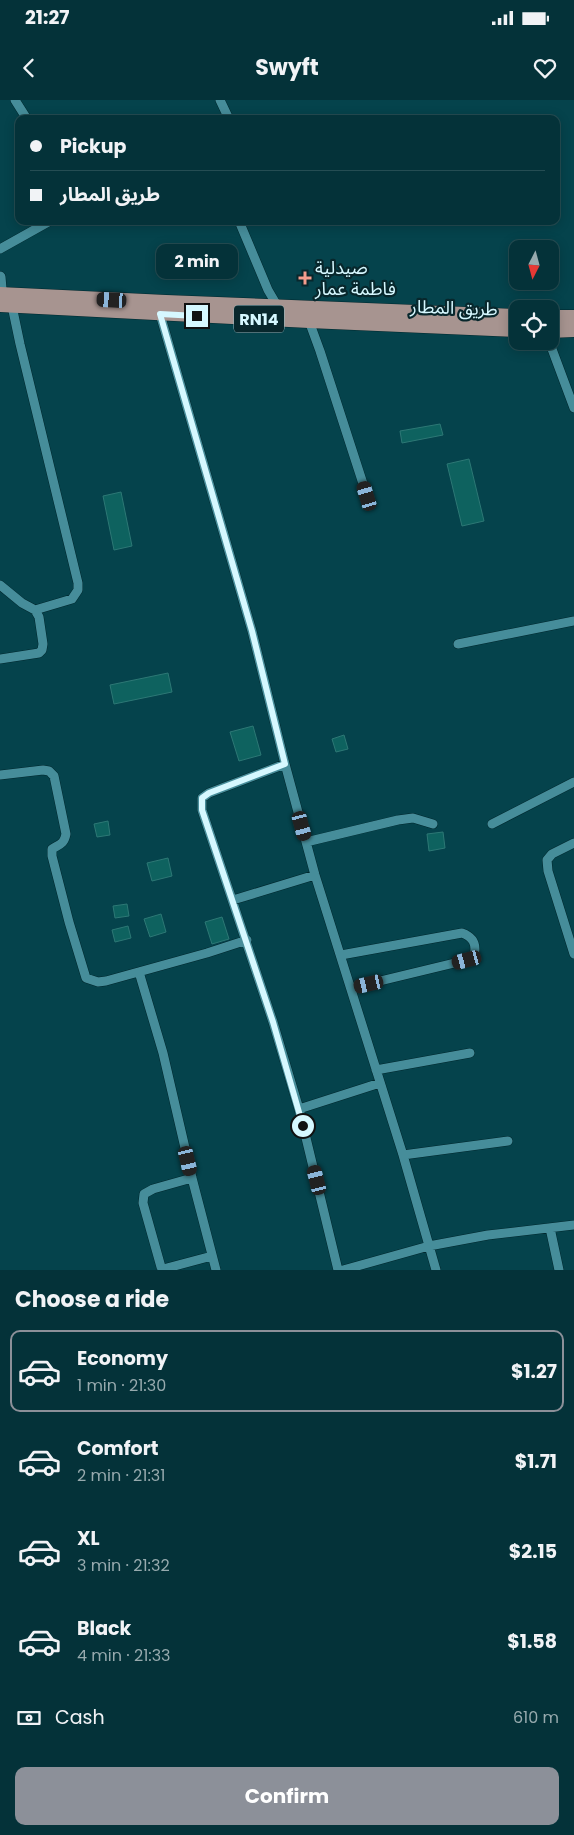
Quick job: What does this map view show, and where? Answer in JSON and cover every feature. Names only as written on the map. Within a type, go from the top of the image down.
[{"type":"main road","name":"طريق المطار","points":[[3,301],[278,307],[443,320],[509,329]]},
{"type":"main road","name":"طريق المطار","points":[[3,301],[160,314],[309,321],[443,320],[509,316]]},
{"type":"main road","points":[[559,317],[574,317]]},
{"type":"main road","points":[[559,330],[574,330]]},
{"type":"street","points":[[15,100],[25,115]]},
{"type":"street","points":[[220,100],[227,115]]},
{"type":"street","points":[[0,249],[43,225]]},
{"type":"street","points":[[241,225],[268,290],[278,307]]},
{"type":"street","points":[[0,277],[3,301],[20,344],[78,583],[78,590],[72,600],[35,610]]},
{"type":"street","points":[[160,314],[252,631],[315,875],[403,1155],[436,1270]]},
{"type":"street","points":[[309,321],[367,496]]},
{"type":"street","points":[[552,350],[574,408]]},
{"type":"street","points":[[0,585],[22,603],[35,610],[39,617],[43,644],[42,650],[39,653],[0,659]]},
{"type":"street","points":[[458,644],[574,621]]},
{"type":"street","points":[[285,764],[218,788],[202,798],[202,810],[273,1022],[299,1109],[338,1270]]},
{"type":"street","points":[[0,775],[43,770],[49,771],[54,776],[66,834],[61,845],[52,849],[54,864],[86,978],[98,982],[139,972],[246,940]]},
{"type":"street","points":[[492,824],[574,782]]},
{"type":"street","points":[[306,842],[398,820],[413,818],[433,824]]},
{"type":"street","points":[[574,843],[552,854],[547,860],[548,872],[574,954]]},
{"type":"street","points":[[233,900],[315,875]]},
{"type":"street","points":[[341,955],[462,933],[474,940],[476,950],[474,956],[467,960],[351,988]]},
{"type":"street","points":[[139,972],[163,1053],[216,1270]]},
{"type":"street","points":[[376,1070],[470,1053]]},
{"type":"street","points":[[299,1109],[380,1083]]},
{"type":"street","points":[[403,1155],[508,1140]]},
{"type":"street","points":[[192,1178],[153,1189],[144,1194],[143,1202],[157,1258],[164,1269],[212,1256]]},
{"type":"street","points":[[343,1270],[429,1246],[488,1235],[574,1224]]},
{"type":"street","points":[[550,1228],[559,1270]]},
{"type":"building","points":[[440,424],[443,435],[402,443],[400,431]]},
{"type":"building","points":[[469,459],[484,521],[462,526],[447,464]]},
{"type":"building","points":[[121,492],[132,546],[114,550],[103,496]]},
{"type":"building","points":[[168,673],[172,692],[114,704],[110,685]]},
{"type":"building","points":[[253,726],[261,755],[239,761],[230,732]]},
{"type":"building","points":[[344,735],[348,749],[336,752],[332,739]]},
{"type":"building","points":[[108,821],[110,835],[97,837],[94,824]]},
{"type":"building","points":[[443,832],[445,848],[429,851],[427,834]]},
{"type":"building","points":[[168,858],[172,876],[152,881],[147,863]]},
{"type":"building","points":[[127,904],[129,916],[115,918],[113,906]]},
{"type":"building","points":[[161,914],[166,932],[150,937],[144,919]]},
{"type":"building","points":[[222,917],[229,939],[212,944],[205,922]]},
{"type":"building","points":[[128,926],[131,938],[115,942],[112,930]]},
{"type":"place","name":"صيدلية فاطمة عمار","points":[[305,278]]},
{"type":"route","points":[[197,316],[160,314],[252,631],[285,764],[218,788],[202,798],[201,804],[273,1022],[303,1126]]}]
